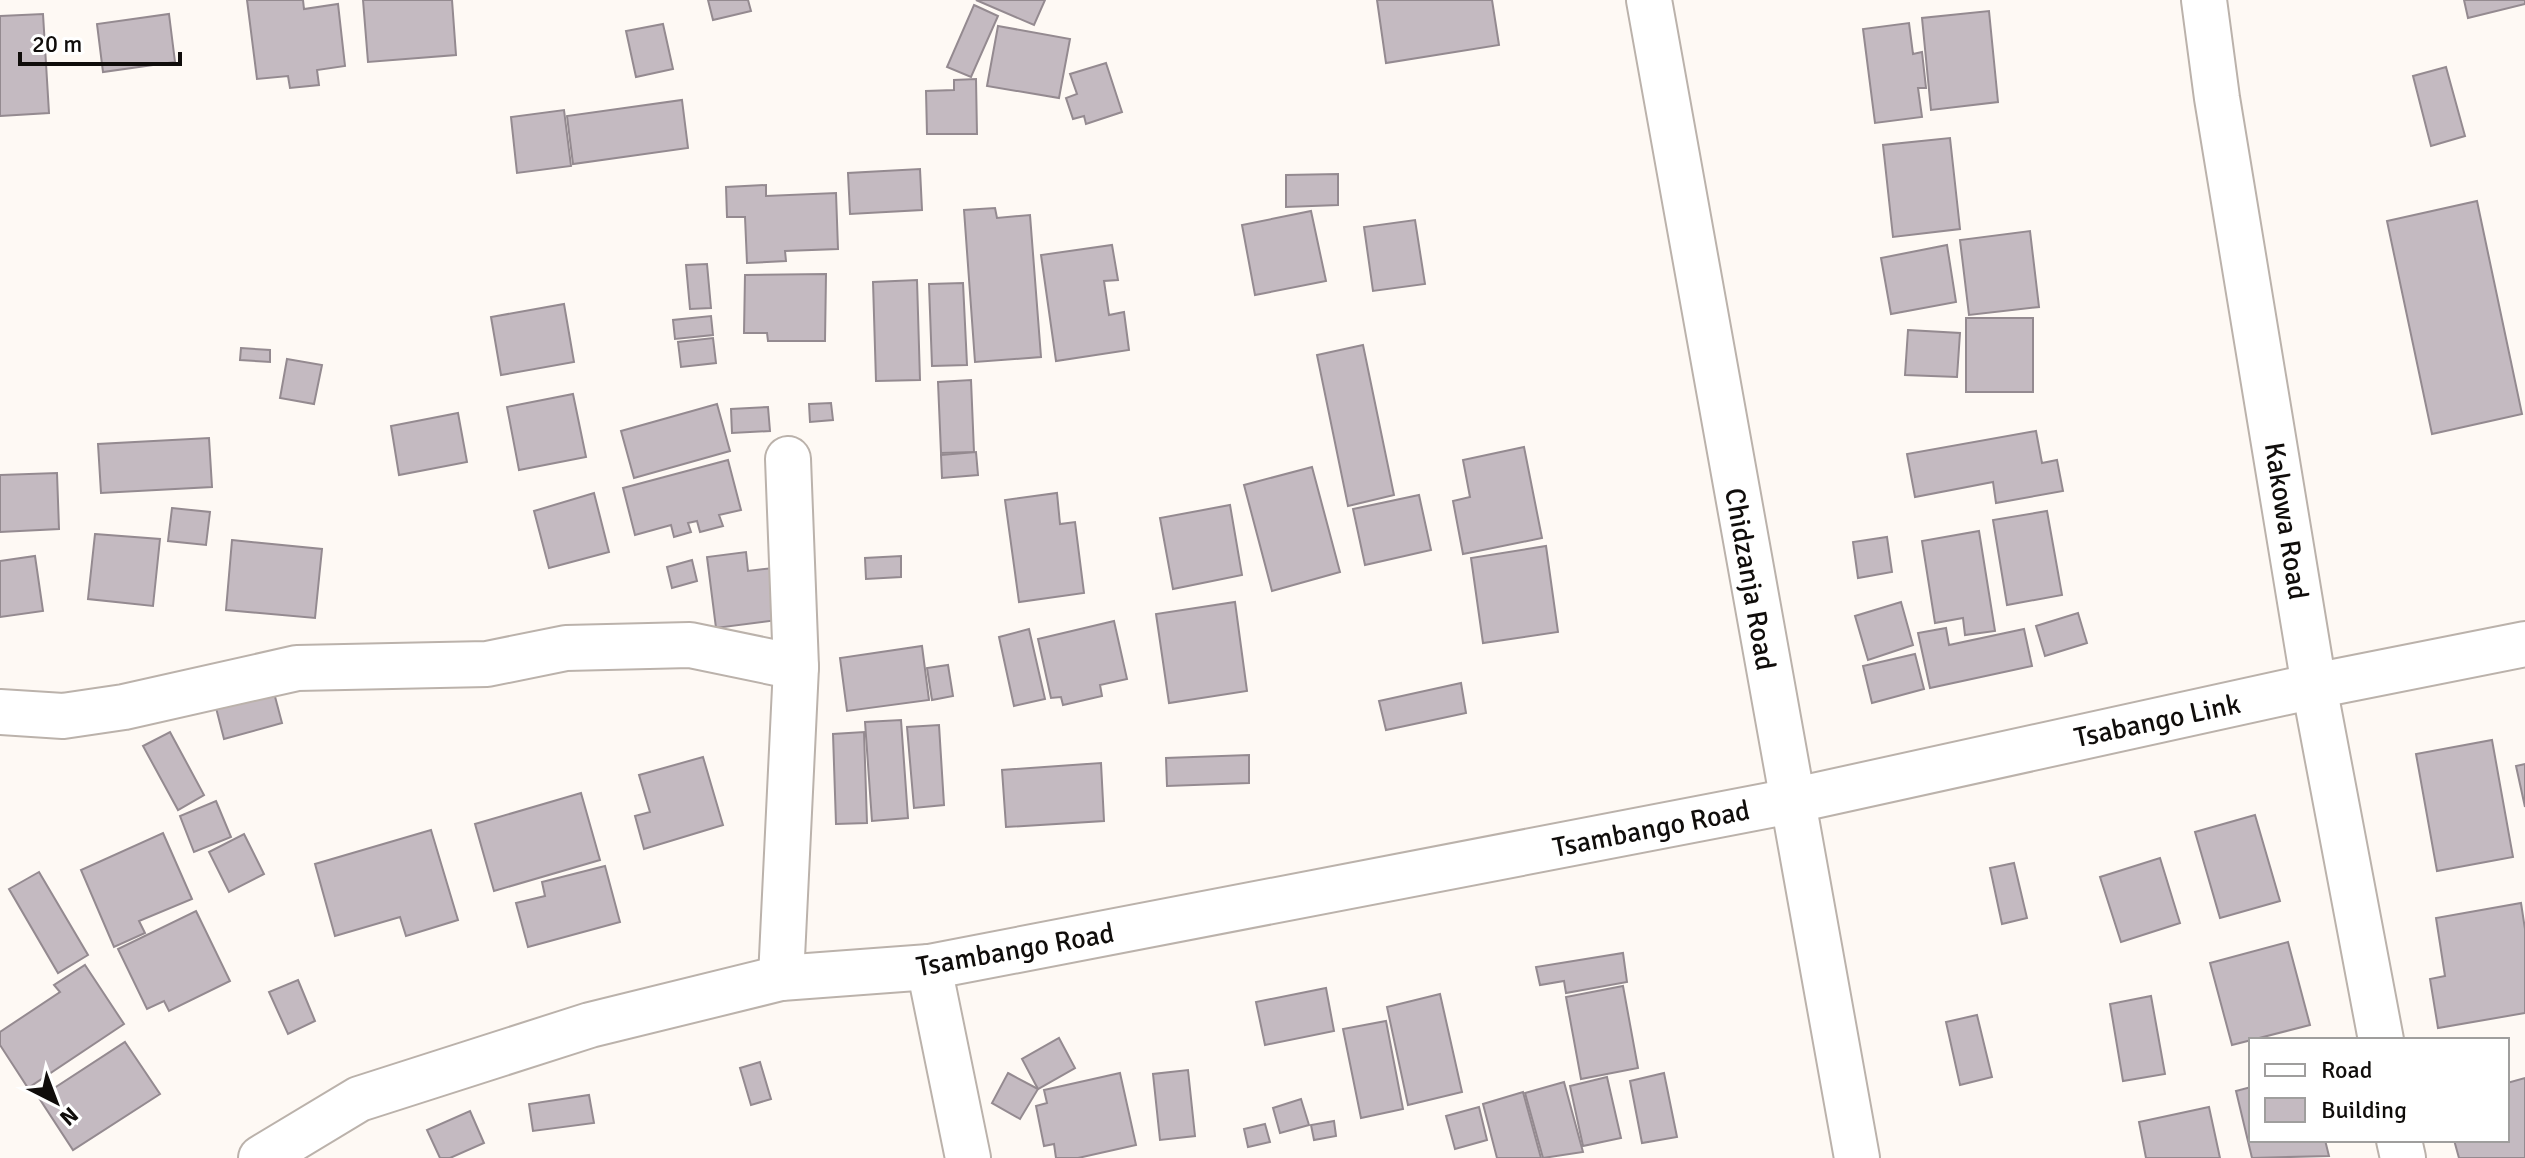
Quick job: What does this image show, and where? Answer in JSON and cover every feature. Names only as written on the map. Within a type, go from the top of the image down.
[{"type":"street","name":"Chidzanja Road","points":[[1649,0],[1857,1158]]},
{"type":"street","name":"Kakowa Road","points":[[2204,0],[2217,98],[2314,686],[2381,1038]]},
{"type":"street","points":[[781,978],[796,667],[788,459]]},
{"type":"street","name":"Tsabango Link","points":[[1791,801],[2314,686],[2525,644]]},
{"type":"street","points":[[0,712],[63,716],[124,707],[297,668],[487,664],[566,648],[690,645],[796,667]]},
{"type":"street","name":"Tsambango Road","points":[[261,1158],[359,1099],[590,1025],[781,978],[929,967],[1791,801]]},
{"type":"street","points":[[929,967],[968,1158]]},
{"type":"building","points":[[247,0],[303,0],[304,9],[338,4],[345,66],[317,70],[319,85],[290,88],[288,76],[257,79]]},
{"type":"building","points":[[363,0],[452,0],[456,55],[368,62]]},
{"type":"building","points":[[708,0],[748,0],[751,11],[713,20]]},
{"type":"building","points":[[976,0],[1045,0],[1034,25]]},
{"type":"building","points":[[1377,0],[1492,0],[1499,45],[1386,63]]},
{"type":"building","points":[[2464,0],[2525,0],[2525,4],[2468,18]]},
{"type":"building","points":[[974,5],[998,16],[971,77],[947,67]]},
{"type":"building","points":[[1989,11],[1998,102],[1931,110],[1922,18]]},
{"type":"building","points":[[43,14],[49,113],[0,116],[0,16]]},
{"type":"building","points":[[169,14],[175,62],[103,72],[97,24]]},
{"type":"building","points":[[1909,23],[1913,54],[1922,52],[1926,88],[1918,88],[1922,117],[1875,123],[1863,29]]},
{"type":"building","points":[[663,24],[673,69],[636,77],[626,31]]},
{"type":"building","points":[[998,26],[1070,39],[1059,98],[987,86]]},
{"type":"building","points":[[1106,63],[1122,112],[1086,124],[1084,116],[1073,119],[1066,98],[1077,94],[1070,74]]},
{"type":"building","points":[[2446,67],[2465,136],[2431,146],[2413,76]]},
{"type":"building","points":[[976,79],[977,134],[927,134],[926,91],[954,90],[954,80]]},
{"type":"building","points":[[682,100],[688,148],[573,164],[567,116]]},
{"type":"building","points":[[564,110],[571,166],[517,173],[511,117]]},
{"type":"building","points":[[1950,138],[1960,229],[1893,237],[1883,145]]},
{"type":"building","points":[[920,169],[922,210],[850,214],[848,173]]},
{"type":"building","points":[[1338,174],[1338,205],[1286,207],[1286,175]]},
{"type":"building","points":[[766,185],[766,196],[836,193],[838,249],[785,251],[786,261],[747,263],[745,217],[727,217],[726,187]]},
{"type":"building","points":[[2477,201],[2522,414],[2432,434],[2387,221]]},
{"type":"building","points":[[995,208],[997,218],[1030,215],[1041,357],[975,362],[964,210]]},
{"type":"building","points":[[1311,211],[1326,281],[1255,295],[1242,225]]},
{"type":"building","points":[[1415,220],[1425,284],[1373,291],[1364,227]]},
{"type":"building","points":[[2030,231],[2039,307],[1969,315],[1960,240]]},
{"type":"building","points":[[1112,245],[1118,280],[1104,281],[1109,315],[1124,312],[1129,350],[1056,361],[1041,255]]},
{"type":"building","points":[[1947,245],[1956,302],[1891,314],[1881,258]]},
{"type":"building","points":[[707,264],[711,308],[690,309],[686,265]]},
{"type":"building","points":[[826,274],[825,341],[768,341],[767,333],[744,333],[745,275]]},
{"type":"building","points":[[917,280],[920,380],[876,381],[873,282]]},
{"type":"building","points":[[963,283],[967,365],[932,366],[929,284]]},
{"type":"building","points":[[564,304],[574,362],[501,375],[491,317]]},
{"type":"building","points":[[711,316],[713,335],[675,339],[673,320]]},
{"type":"building","points":[[1966,318],[2033,318],[2033,392],[1966,392]]},
{"type":"building","points":[[1908,330],[1960,333],[1957,377],[1905,375]]},
{"type":"building","points":[[713,338],[716,363],[681,367],[678,342]]},
{"type":"building","points":[[1363,345],[1394,495],[1348,506],[1317,355]]},
{"type":"building","points":[[241,348],[270,350],[270,362],[240,360]]},
{"type":"building","points":[[287,359],[322,365],[314,404],[280,398]]},
{"type":"building","points":[[971,380],[974,452],[941,453],[938,382]]},
{"type":"building","points":[[573,394],[586,457],[519,470],[507,407]]},
{"type":"building","points":[[831,403],[833,420],[810,422],[809,404]]},
{"type":"building","points":[[717,404],[730,451],[634,478],[621,431]]},
{"type":"building","points":[[768,407],[770,431],[732,433],[731,409]]},
{"type":"building","points":[[458,413],[467,462],[399,475],[391,426]]},
{"type":"building","points":[[2036,431],[2042,463],[2057,460],[2063,491],[1996,503],[1993,482],[1915,497],[1907,454]]},
{"type":"building","points":[[209,438],[212,487],[101,493],[98,444]]},
{"type":"building","points":[[1524,447],[1542,538],[1463,554],[1453,501],[1470,497],[1463,460]]},
{"type":"building","points":[[976,452],[978,475],[942,478],[941,455]]},
{"type":"building","points":[[728,460],[741,510],[719,515],[723,526],[700,532],[697,521],[688,523],[691,532],[674,537],[671,525],[635,535],[623,488]]},
{"type":"building","points":[[1312,467],[1340,572],[1272,591],[1244,485]]},
{"type":"building","points":[[57,473],[59,529],[0,532],[0,475]]},
{"type":"building","points":[[594,493],[609,552],[549,568],[534,511]]},
{"type":"building","points":[[1057,493],[1060,524],[1075,522],[1084,593],[1019,602],[1005,500]]},
{"type":"building","points":[[1419,495],[1431,550],[1365,565],[1353,509]]},
{"type":"building","points":[[1230,505],[1242,575],[1173,589],[1160,518]]},
{"type":"building","points":[[172,508],[210,512],[206,545],[168,541]]},
{"type":"building","points":[[2047,511],[2062,595],[2007,605],[1993,520]]},
{"type":"building","points":[[1979,531],[1995,631],[1965,635],[1963,618],[1935,623],[1922,541]]},
{"type":"building","points":[[95,534],[160,539],[153,606],[88,599]]},
{"type":"building","points":[[1887,537],[1892,572],[1858,578],[1853,542]]},
{"type":"building","points":[[232,540],[322,549],[315,618],[226,610]]},
{"type":"building","points":[[1546,546],[1558,632],[1483,643],[1471,558]]},
{"type":"building","points":[[746,552],[748,571],[773,568],[778,620],[716,628],[707,557]]},
{"type":"building","points":[[35,556],[43,611],[0,617],[0,561]]},
{"type":"building","points":[[901,556],[901,577],[866,579],[865,558]]},
{"type":"building","points":[[692,560],[697,581],[672,588],[667,567]]},
{"type":"building","points":[[1235,602],[1247,691],[1169,703],[1156,614]]},
{"type":"building","points":[[1901,602],[1913,645],[1868,660],[1855,616]]},
{"type":"building","points":[[2078,613],[2087,643],[2045,656],[2036,626]]},
{"type":"building","points":[[1114,621],[1127,679],[1100,685],[1102,696],[1063,705],[1061,697],[1051,698],[1038,639]]},
{"type":"building","points":[[1946,628],[1949,645],[2024,629],[2032,666],[1930,688],[1918,633]]},
{"type":"building","points":[[1029,629],[1045,699],[1014,706],[999,637]]},
{"type":"building","points":[[922,646],[929,700],[847,711],[840,658]]},
{"type":"building","points":[[1915,654],[1924,689],[1872,703],[1863,666]]},
{"type":"building","points":[[948,665],[953,696],[932,700],[927,668]]},
{"type":"building","points":[[1461,683],[1466,713],[1386,730],[1379,701]]},
{"type":"building","points":[[273,689],[282,723],[224,739],[215,704]]},
{"type":"building","points":[[901,720],[908,818],[872,821],[865,722]]},
{"type":"building","points":[[939,725],[944,805],[914,808],[907,727]]},
{"type":"building","points":[[170,732],[204,795],[178,810],[143,746]]},
{"type":"building","points":[[864,732],[867,823],[836,824],[833,734]]},
{"type":"building","points":[[2492,740],[2513,857],[2437,871],[2416,754]]},
{"type":"building","points":[[1249,755],[1249,783],[1167,786],[1166,758]]},
{"type":"building","points":[[703,757],[723,825],[644,849],[635,816],[650,812],[639,775]]},
{"type":"building","points":[[1101,763],[1104,821],[1006,827],[1002,770]]},
{"type":"building","points":[[2525,764],[2525,807],[2516,766]]},
{"type":"building","points":[[581,793],[600,860],[494,891],[475,824]]},
{"type":"building","points":[[216,801],[231,837],[194,852],[180,816]]},
{"type":"building","points":[[2255,815],[2280,901],[2220,918],[2195,832]]},
{"type":"building","points":[[431,830],[458,920],[406,936],[400,917],[335,936],[315,864]]},
{"type":"building","points":[[163,833],[192,899],[139,921],[145,933],[114,947],[81,870]]},
{"type":"building","points":[[244,834],[264,874],[229,892],[209,852]]},
{"type":"building","points":[[2160,858],[2180,923],[2121,942],[2100,877]]},
{"type":"building","points":[[2014,863],[2027,918],[2002,924],[1990,868]]},
{"type":"building","points":[[605,866],[620,922],[528,947],[516,903],[545,896],[542,882]]},
{"type":"building","points":[[39,872],[88,955],[58,973],[9,889]]},
{"type":"building","points":[[2521,903],[2525,929],[2525,1013],[2438,1028],[2430,979],[2445,976],[2436,918]]},
{"type":"building","points":[[196,911],[230,981],[169,1011],[164,1001],[147,1009],[118,949]]},
{"type":"building","points":[[2288,942],[2310,1025],[2249,1038],[2249,1041],[2232,1045],[2210,963]]},
{"type":"building","points":[[1623,953],[1627,982],[1566,993],[1564,981],[1540,985],[1536,967]]},
{"type":"building","points":[[85,965],[124,1024],[28,1088],[0,1045],[0,1032],[60,992],[54,985]]},
{"type":"building","points":[[298,980],[315,1021],[288,1034],[269,992]]},
{"type":"building","points":[[1623,986],[1638,1068],[1581,1079],[1566,997]]},
{"type":"building","points":[[1326,988],[1334,1031],[1265,1045],[1256,1002]]},
{"type":"building","points":[[1440,994],[1462,1092],[1408,1105],[1387,1007]]},
{"type":"building","points":[[2151,996],[2165,1074],[2123,1081],[2110,1004]]},
{"type":"building","points":[[1977,1015],[1992,1077],[1960,1085],[1946,1022]]},
{"type":"building","points":[[1386,1021],[1403,1109],[1361,1118],[1343,1029]]},
{"type":"building","points":[[1059,1038],[1075,1068],[1038,1089],[1022,1059]]},
{"type":"building","points":[[125,1042],[160,1094],[73,1150],[39,1098]]},
{"type":"building","points":[[760,1062],[771,1099],[751,1105],[740,1068]]},
{"type":"building","points":[[1188,1070],[1195,1136],[1160,1140],[1153,1074]]},
{"type":"building","points":[[1008,1073],[1038,1089],[1020,1119],[992,1103]]},
{"type":"building","points":[[1120,1073],[1136,1145],[1078,1158],[1056,1158],[1054,1144],[1044,1146],[1036,1106],[1047,1103],[1044,1090]]},
{"type":"building","points":[[1664,1073],[1677,1137],[1642,1143],[1630,1081]]},
{"type":"building","points":[[1607,1077],[1621,1138],[1583,1146],[1570,1086]]},
{"type":"building","points":[[2525,1078],[2525,1158],[2459,1158],[2455,1142],[2509,1142],[2509,1082]]},
{"type":"building","points":[[1564,1082],[1583,1152],[1543,1158],[1525,1093]]},
{"type":"building","points":[[2249,1088],[2249,1142],[2326,1142],[2329,1156],[2252,1158],[2236,1091]]},
{"type":"building","points":[[1523,1092],[1541,1158],[1497,1158],[1483,1104]]},
{"type":"building","points":[[589,1095],[594,1123],[533,1131],[529,1104]]},
{"type":"building","points":[[1301,1099],[1309,1125],[1280,1133],[1273,1108]]},
{"type":"building","points":[[1479,1107],[1487,1140],[1455,1149],[1446,1116]]},
{"type":"building","points":[[2209,1107],[2220,1158],[2146,1158],[2139,1122]]},
{"type":"building","points":[[470,1111],[484,1143],[450,1158],[440,1158],[427,1130]]},
{"type":"building","points":[[1334,1121],[1336,1136],[1314,1140],[1311,1125]]},
{"type":"building","points":[[1265,1124],[1270,1142],[1248,1147],[1244,1129]]}]
